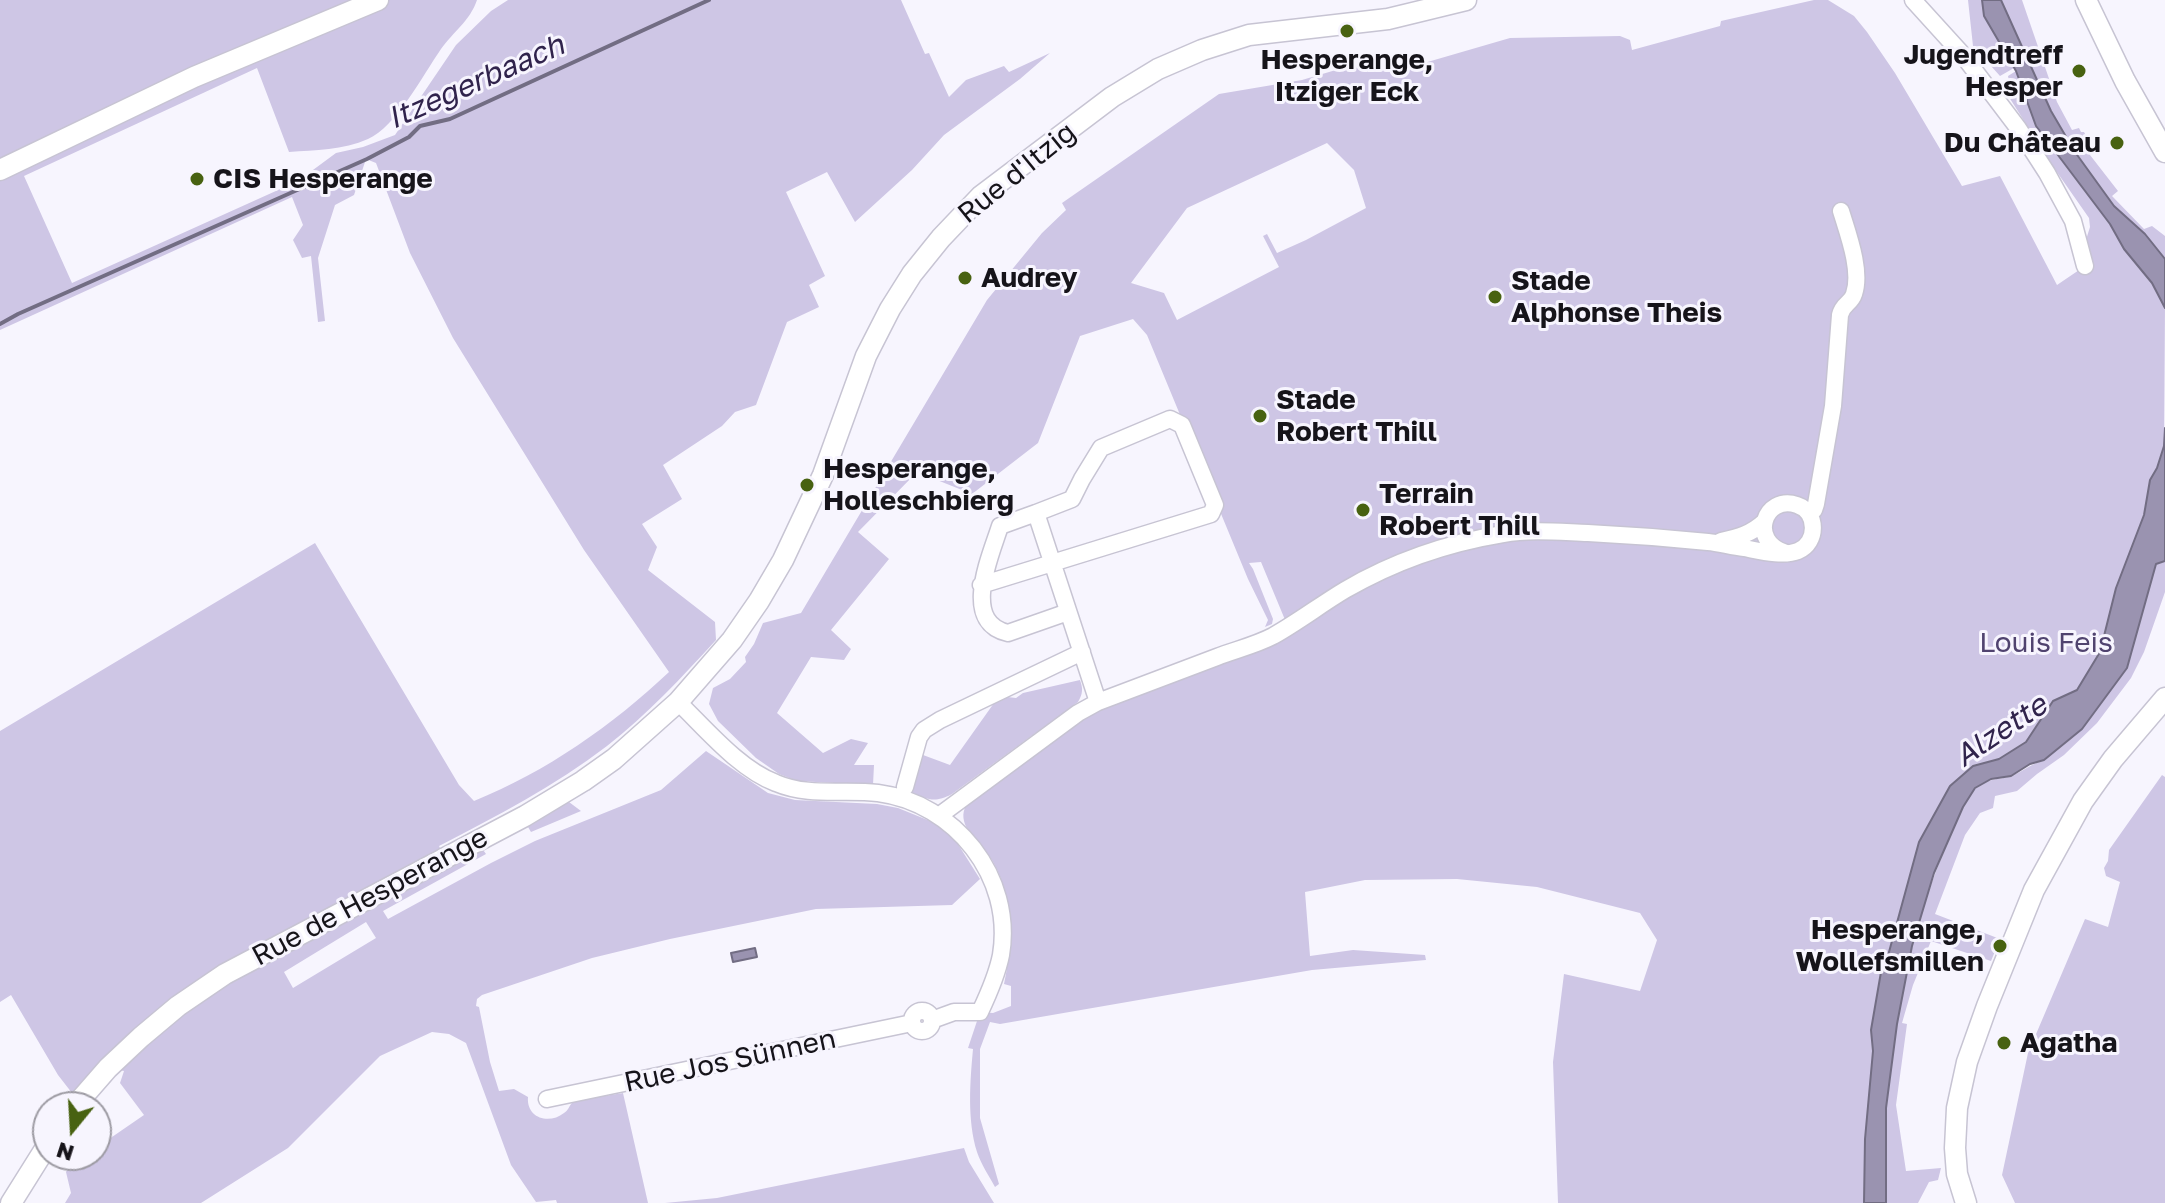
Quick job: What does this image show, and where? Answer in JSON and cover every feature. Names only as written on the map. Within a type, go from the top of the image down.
[{"type":"main road","points":[[0,170],[194,77],[378,0]]},
{"type":"main road","name":"Rue d'Itzig","points":[[678,702],[732,640],[783,560],[807,513],[866,356],[890,309],[912,274],[981,196],[1112,97],[1158,69],[1202,50],[1249,35],[1388,19],[1466,0]]},
{"type":"main road","points":[[2086,0],[2125,81],[2165,152]]},
{"type":"main road","points":[[1966,1203],[1957,1174],[1957,1108],[1967,1062],[1987,1006],[2034,890],[2083,801],[2113,759],[2165,698]]},
{"type":"main road","name":"Rue de Hesperange","points":[[88,1091],[141,1037],[178,1006],[225,974],[525,816],[614,759],[678,702]]},
{"type":"main road","points":[[11,1203],[32,1170]]},
{"type":"street","points":[[1913,0],[1962,54],[2018,128],[2073,221],[2085,266]]},
{"type":"street","points":[[1809,513],[1816,504],[1833,406],[1841,309],[1855,293],[1855,258],[1841,211]]},
{"type":"street","points":[[981,585],[1211,514],[1215,505],[1182,425],[1170,419],[1101,448],[1072,499],[1000,526],[981,585],[983,610],[990,623],[1008,633],[1068,612]]},
{"type":"street","points":[[678,702],[714,738],[772,782],[796,791],[879,793],[914,802],[940,815],[1065,722],[1098,702],[1270,637],[1345,590],[1389,567],[1456,545],[1538,530],[1712,542],[1786,553],[1802,550],[1814,529],[1809,513],[1796,504],[1780,505],[1773,508],[1754,531],[1741,537],[1712,542]]},
{"type":"street","points":[[1036,513],[1098,702]]},
{"type":"street","points":[[1764,522],[1763,530],[1770,546],[1786,553]]},
{"type":"street","points":[[905,787],[919,737],[924,730],[1082,652]]},
{"type":"street","name":"Rue Jos Sünnen","points":[[547,1099],[912,1023],[914,1014],[920,1011],[927,1012],[932,1020],[954,1012],[980,1012],[993,984],[1001,953],[1002,922],[996,891],[984,862],[965,837],[940,815]]},
{"type":"green space","points":[[0,0],[477,0],[399,112],[378,133],[358,143],[289,152],[257,68],[24,176],[72,283],[298,181],[336,153],[395,135],[456,45],[491,11],[508,0],[901,0],[925,54],[929,53],[949,97],[966,80],[1004,66],[1009,72],[1050,53],[944,135],[912,170],[855,222],[827,172],[786,192],[825,276],[809,285],[819,307],[787,322],[756,405],[735,412],[722,426],[663,465],[682,499],[642,524],[657,547],[648,570],[715,622],[716,640],[650,709],[587,761],[504,812],[439,846],[445,858],[481,847],[486,854],[383,911],[388,919],[535,841],[661,790],[706,751],[768,793],[795,800],[898,808],[935,823],[956,841],[980,879],[952,905],[816,909],[592,958],[477,999],[476,1006],[479,1007],[499,1091],[514,1089],[528,1097],[531,1110],[545,1119],[558,1117],[572,1103],[623,1093],[648,1203],[536,1202],[511,1165],[466,1043],[449,1034],[432,1032],[380,1056],[288,1148],[201,1203],[65,1203],[71,1193],[67,1171],[112,1171],[112,1137],[144,1115],[120,1083],[124,1071],[108,1068],[103,1058],[70,1091],[11,995],[0,1002],[0,731],[315,543],[459,785],[474,801],[527,776],[578,746],[669,672],[584,550],[453,338],[410,253],[376,163],[366,159],[354,195],[335,205],[318,258],[325,321],[318,322],[311,256],[302,258],[293,240],[303,225],[292,197],[0,330]],"holes":[[[366,922],[376,938],[293,988],[284,972]]]},
{"type":"green space","name":"Louis Feis","points":[[1814,0],[1828,0],[1854,16],[1895,73],[1962,186],[2000,176],[2057,285],[2085,266],[2089,218],[2002,86],[2009,81],[2008,76],[2016,71],[2036,126],[2152,283],[2165,308],[2164,446],[2150,480],[2144,515],[2116,588],[2100,652],[2077,690],[2053,702],[2026,742],[1999,759],[1973,766],[1919,842],[1881,972],[1871,1030],[1873,1051],[1865,1139],[1864,1203],[1558,1203],[1553,1062],[1564,974],[1640,991],[1657,940],[1640,913],[1537,887],[1457,879],[1365,880],[1305,892],[1310,956],[1353,950],[1425,955],[1426,960],[1312,970],[1000,1024],[990,1022],[980,1049],[980,1118],[999,1184],[995,1187],[974,1140],[970,1101],[973,1049],[968,1048],[980,1012],[993,1013],[1011,1006],[1011,986],[1004,984],[1010,922],[1000,876],[990,857],[966,827],[963,815],[966,806],[971,799],[1099,709],[1288,627],[1261,562],[1249,563],[1273,619],[1272,624],[1265,627],[1268,620],[1147,335],[1133,319],[1080,336],[1038,443],[972,494],[917,472],[858,532],[889,559],[831,630],[851,649],[844,660],[811,657],[777,713],[823,753],[851,739],[868,743],[854,765],[874,765],[873,785],[797,781],[779,774],[756,758],[718,721],[709,704],[713,688],[730,679],[746,662],[745,657],[763,623],[801,613],[987,300],[1042,233],[1066,210],[1062,203],[1219,94],[1302,80],[1346,67],[1400,70],[1510,38],[1620,36],[1630,40],[1632,50],[1720,26],[1721,21]],"holes":[[[1327,143],[1354,170],[1366,208],[1277,253],[1267,234],[1263,236],[1279,267],[1177,320],[1164,293],[1131,283],[1187,208]]]},
{"type":"green space","points":[[1968,0],[1982,0],[1984,16],[2014,68],[2000,76],[1973,46]]},
{"type":"green space","points":[[2001,0],[2022,0],[2057,102],[2072,130],[2079,128],[2084,132],[2095,152],[2090,155],[2118,191],[2112,196],[2144,229],[2152,226],[2165,236],[2165,259],[2145,234],[2114,206],[2075,152],[2051,111]]},
{"type":"green space","points":[[2165,561],[2165,592],[2144,652],[2131,678],[2097,723],[2064,755],[2017,791],[1995,796],[1993,808],[1980,813],[1965,835],[1935,914],[2000,939],[1991,961],[1931,941],[1902,1023],[1907,1024],[1896,1105],[1906,1171],[1941,1168],[1938,1180],[1929,1182],[1918,1203],[1886,1203],[1885,1118],[1900,1002],[1926,900],[1958,816],[1968,797],[1981,784],[2011,776],[2044,760],[2127,668],[2156,564]]},
{"type":"green space","points":[[1080,680],[1082,691],[1078,702],[952,794],[932,800],[912,793],[914,773],[923,755],[950,765],[999,696],[1016,698],[1023,693]]},
{"type":"green space","points":[[2162,775],[2165,777],[2165,1203],[2015,1203],[2002,1175],[2028,1053],[2085,919],[2108,927],[2120,882],[2106,876],[2104,868],[2109,850]]},
{"type":"green space","points":[[569,802],[581,811],[531,832],[528,827]]},
{"type":"green space","points":[[964,1148],[994,1203],[665,1203],[717,1198]]},
{"type":"shaded area","points":[[1982,0],[2001,0],[2051,111],[2075,152],[2114,206],[2145,234],[2165,259],[2165,308],[2152,283],[2036,126],[2016,71],[1984,16]]},
{"type":"shaded area","name":"Alzette","points":[[2165,428],[2165,561],[2156,564],[2127,668],[2082,729],[2044,760],[2030,764],[2011,776],[1991,779],[1975,788],[1963,807],[1934,873],[1912,946],[1897,1024],[1886,1108],[1886,1203],[1864,1203],[1865,1139],[1873,1051],[1871,1030],[1881,972],[1919,842],[1950,786],[1973,766],[1999,759],[2026,742],[2053,701],[2077,690],[2100,652],[2116,588],[2144,515],[2150,480],[2164,446]]},
{"type":"shaded area","points":[[755,948],[757,957],[733,962],[731,953]]},
{"type":"waterway","name":"Itzegerbaach","points":[[0,324],[367,159],[409,137],[420,126],[450,119],[709,0]]},
{"type":"place","name":"Hesperange, Itziger Eck","points":[[1347,31]]},
{"type":"place","name":"Jugendtreff Hesper","points":[[2079,71]]},
{"type":"place","name":"Du Château","points":[[2117,143]]},
{"type":"place","name":"CIS Hesperange","points":[[197,179]]},
{"type":"place","name":"Audrey","points":[[965,278]]},
{"type":"place","name":"Stade Alphonse Theis","points":[[1495,297]]},
{"type":"place","name":"Stade Robert Thill","points":[[1260,416]]},
{"type":"place","name":"Hesperange, Holleschbierg","points":[[807,485]]},
{"type":"place","name":"Terrain Robert Thill","points":[[1363,510]]},
{"type":"place","name":"Hesperange, Wollefsmillen","points":[[2000,946]]},
{"type":"place","name":"Agatha","points":[[2004,1043]]}]
